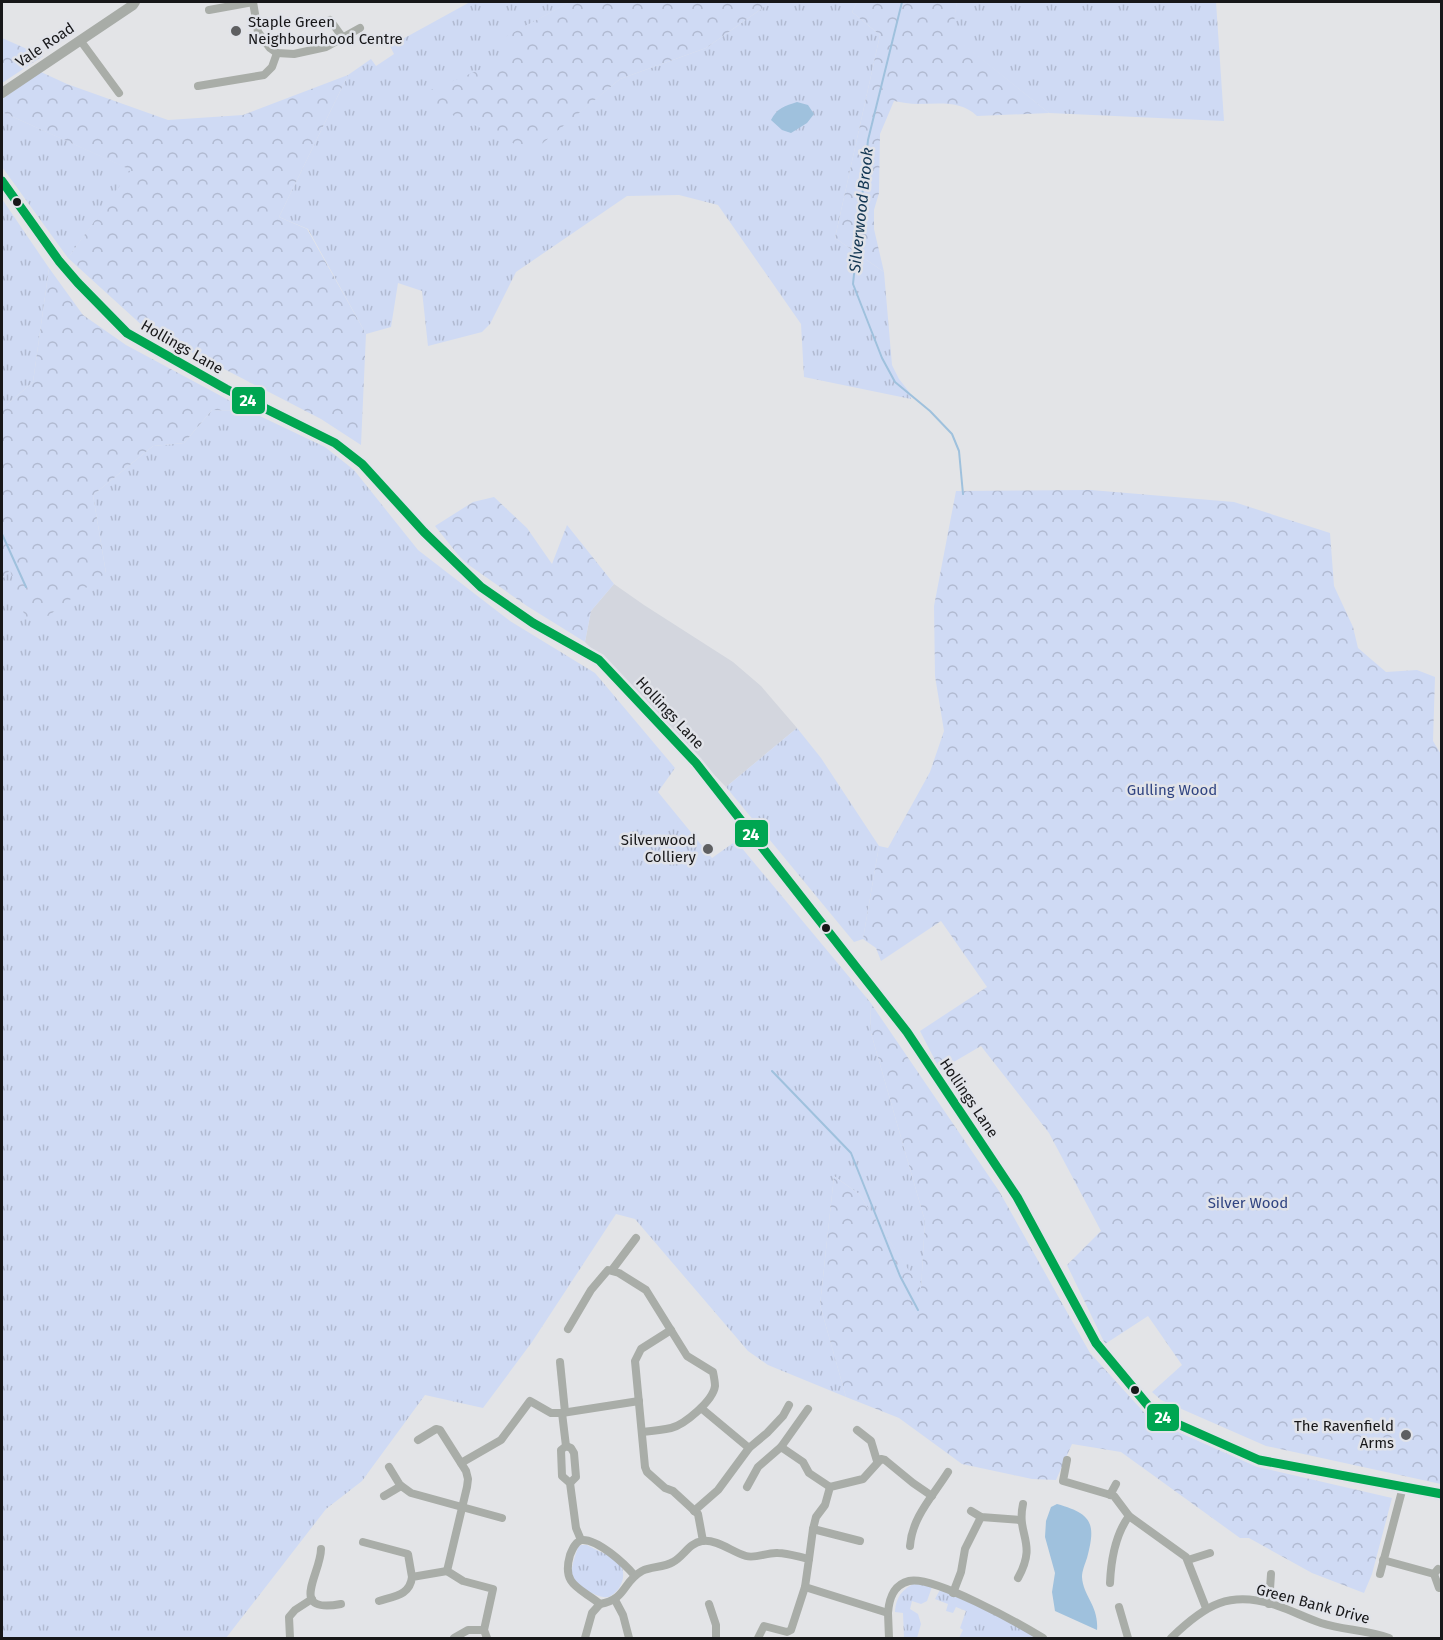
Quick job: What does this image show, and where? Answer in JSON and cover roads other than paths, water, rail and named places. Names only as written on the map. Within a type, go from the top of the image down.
[{"type":"street","name":"Vale Road","points":[[2,93],[135,2]]},
{"type":"street","points":[[209,10],[253,2],[258,32],[270,48],[277,53],[294,54],[326,48],[360,28]]},
{"type":"street","points":[[330,20],[343,38]]},
{"type":"street","points":[[80,40],[119,93]]},
{"type":"street","points":[[198,86],[264,75],[272,67],[277,53]]},
{"type":"street","name":"Hollings Lane","points":[[2,181],[59,261],[127,333],[226,389],[351,454],[424,532],[481,587],[533,623],[599,660],[696,763],[907,1032],[1017,1197],[1096,1343],[1155,1414],[1259,1460],[1442,1494]]},
{"type":"street","points":[[568,1329],[598,1280],[608,1270],[612,1270],[636,1239]]},
{"type":"street","points":[[612,1270],[646,1290],[687,1356],[712,1372],[715,1388],[701,1408],[685,1421],[671,1428],[642,1432]]},
{"type":"street","points":[[671,1330],[641,1349],[635,1361],[646,1472],[665,1488],[674,1491],[699,1517],[703,1541]]},
{"type":"street","points":[[560,1362],[566,1446]]},
{"type":"street","points":[[461,1463],[501,1440],[530,1401],[550,1413],[564,1413],[639,1401]]},
{"type":"street","points":[[694,1511],[718,1490],[749,1448],[783,1416],[789,1405]]},
{"type":"street","points":[[701,1408],[749,1448]]},
{"type":"street","points":[[747,1487],[758,1467],[781,1447],[808,1409]]},
{"type":"street","points":[[418,1440],[436,1429],[440,1430],[461,1463],[468,1479],[447,1571]]},
{"type":"street","points":[[856,1430],[871,1441],[877,1461]]},
{"type":"street","points":[[566,1446],[574,1450],[576,1477],[570,1483]]},
{"type":"street","points":[[566,1446],[560,1454],[562,1476],[570,1483],[574,1519],[581,1540]]},
{"type":"street","points":[[781,1447],[803,1462],[809,1473],[830,1487],[863,1479],[877,1461],[885,1460],[932,1496]]},
{"type":"street","points":[[1067,1460],[1063,1481],[1117,1499],[1129,1516],[1188,1560],[1206,1608]]},
{"type":"street","points":[[389,1467],[401,1486],[411,1492],[502,1518]]},
{"type":"street","points":[[910,1546],[910,1536],[918,1515],[948,1472]]},
{"type":"street","points":[[1110,1495],[1116,1484]]},
{"type":"street","points":[[384,1496],[401,1486]]},
{"type":"street","points":[[758,1638],[764,1626],[787,1632],[791,1630],[805,1587],[816,1517],[825,1505],[830,1487]]},
{"type":"street","points":[[1380,1574],[1403,1487]]},
{"type":"street","points":[[1018,1578],[1028,1554],[1020,1520],[1023,1504]]},
{"type":"street","points":[[971,1511],[981,1516],[1020,1520]]},
{"type":"street","points":[[953,1593],[961,1572],[965,1549],[981,1516]]},
{"type":"street","points":[[1110,1583],[1113,1554],[1121,1527],[1129,1516]]},
{"type":"street","points":[[813,1529],[860,1541]]},
{"type":"street","points":[[600,1604],[570,1581],[568,1564],[575,1544],[581,1540],[592,1541],[615,1555],[635,1576]]},
{"type":"street","points":[[585,1638],[592,1613],[600,1604],[615,1600],[635,1576],[651,1568],[673,1562],[684,1555],[688,1548],[703,1541],[712,1542],[747,1556],[777,1553],[810,1559]]},
{"type":"street","points":[[363,1542],[408,1554],[412,1576],[411,1585],[405,1593],[379,1601]]},
{"type":"street","points":[[321,1550],[321,1560],[309,1592],[312,1599],[322,1606],[341,1604]]},
{"type":"street","points":[[1188,1560],[1210,1553]]},
{"type":"street","points":[[1383,1560],[1436,1572],[1439,1588]]},
{"type":"street","points":[[412,1576],[447,1571],[463,1581],[493,1589],[485,1634],[468,1630],[453,1638]]},
{"type":"street","points":[[1269,1604],[1271,1574]]},
{"type":"street","points":[[889,1638],[889,1601],[893,1592],[900,1585],[909,1581],[918,1581],[953,1593],[1014,1621],[1043,1638]]},
{"type":"street","points":[[805,1587],[888,1613]]},
{"type":"street","points":[[290,1638],[289,1617],[295,1610],[312,1599]]},
{"type":"street","name":"Green Bank Drive","points":[[1172,1638],[1206,1608],[1232,1600],[1245,1599],[1269,1604],[1322,1624],[1389,1638]]},
{"type":"street","points":[[615,1600],[624,1617],[629,1638]]},
{"type":"street","points":[[709,1604],[716,1625],[716,1638]]},
{"type":"street","points":[[1119,1607],[1128,1638]]},
{"type":"street","points":[[1339,1638],[1341,1629]]},
{"type":"waterway","name":"Silverwood Brook","points":[[902,2],[868,140],[853,284],[882,358],[895,382],[930,411],[952,434],[959,451],[963,494]]},
{"type":"waterway","points":[[2,534],[26,587]]},
{"type":"waterway","points":[[772,1071],[851,1153],[900,1276],[918,1310]]},
{"type":"place","name":"Staple Green Neighbourhood Centre","points":[[236,31]]},
{"type":"place","name":"Silverwood Colliery","points":[[708,849]]},
{"type":"place","name":"The Ravenfield Arms","points":[[1406,1435]]},
{"type":"park label","name":"Gulling Wood","points":[[1172,790]]},
{"type":"park label","name":"Silver Wood","points":[[1248,1203]]}]
